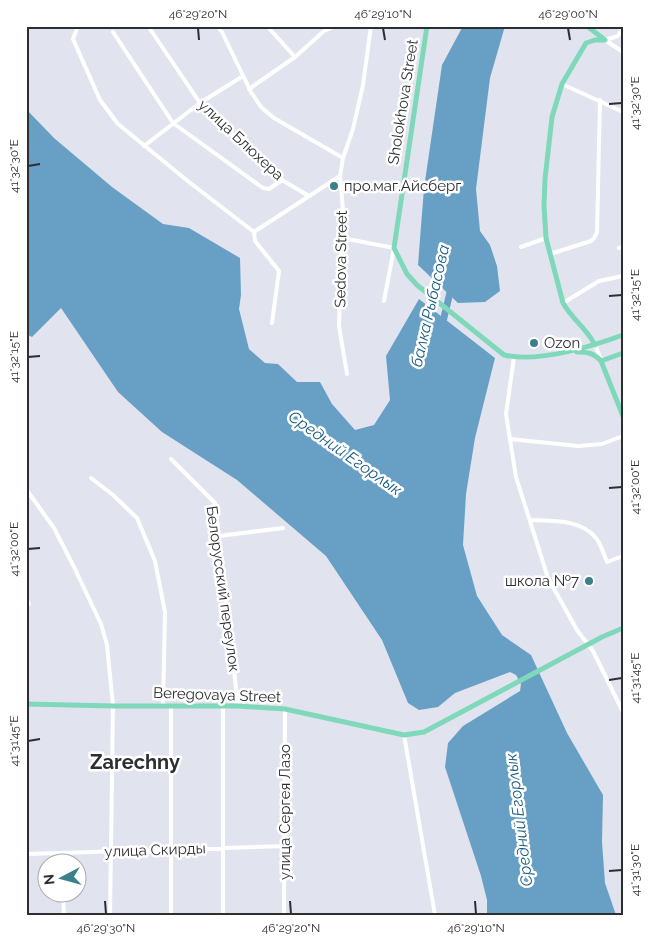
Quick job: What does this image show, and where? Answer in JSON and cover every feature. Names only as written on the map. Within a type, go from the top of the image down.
[{"type":"main road","name":"Sholokhova Street","points":[[394,248],[427,26]]},
{"type":"main road","points":[[587,26],[605,40]]},
{"type":"main road","points":[[595,345],[585,329],[568,312],[563,303],[546,238],[544,206],[552,117],[562,84],[586,43],[595,40],[605,40]]},
{"type":"main road","points":[[394,248],[407,274],[417,285],[504,354],[514,357],[569,352],[595,354],[601,361],[623,416]]},
{"type":"main road","points":[[569,352],[595,345],[623,334]]},
{"type":"main road","points":[[601,361],[623,353]]},
{"type":"main road","points":[[404,735],[424,732],[588,644],[623,628]]},
{"type":"main road","name":"Beregovaya Street","points":[[26,704],[238,706],[285,709],[404,735]]},
{"type":"street","points":[[78,26],[73,40],[100,100],[118,124],[254,232],[256,241],[279,271],[272,323]]},
{"type":"street","name":"улица Блюхера","points":[[148,26],[200,103],[257,159],[282,180],[309,196]]},
{"type":"street","points":[[217,26],[222,32],[249,89],[261,107],[274,118],[343,158]]},
{"type":"street","points":[[267,26],[295,56]]},
{"type":"street","name":"Sedova Street","points":[[347,374],[339,326],[343,210],[340,176],[343,158],[363,85],[371,26]]},
{"type":"street","points":[[249,89],[295,56],[324,32],[334,27]]},
{"type":"street","points":[[605,40],[618,36],[623,28]]},
{"type":"street","points":[[113,32],[173,123],[263,188],[269,189],[282,180]]},
{"type":"street","points":[[605,40],[623,52]]},
{"type":"street","points":[[144,146],[200,103],[242,76]]},
{"type":"street","points":[[562,84],[623,112]]},
{"type":"street","points":[[550,254],[591,241],[597,232],[600,100]]},
{"type":"street","points":[[254,232],[340,176]]},
{"type":"street","points":[[342,238],[394,248]]},
{"type":"street","points":[[521,247],[546,238]]},
{"type":"street","name":"Sholokhova Street","points":[[384,301],[394,248]]},
{"type":"street","points":[[563,303],[599,281],[623,276]]},
{"type":"street","points":[[595,345],[601,361]]},
{"type":"street","points":[[514,357],[506,414],[516,477],[548,578],[577,630],[593,651],[623,712]]},
{"type":"street","points":[[510,439],[578,446],[602,444],[623,436]]},
{"type":"street","name":"Белорусский переулок","points":[[171,459],[215,503],[238,706]]},
{"type":"street","points":[[91,478],[113,495],[137,518],[155,561],[164,612],[163,706]]},
{"type":"street","points":[[26,489],[54,528],[101,624],[107,645],[113,706],[110,915]]},
{"type":"street","points":[[530,520],[574,524],[589,531],[597,538],[607,562],[623,556]]},
{"type":"street","points":[[219,536],[283,528]]},
{"type":"street","points":[[26,598],[28,605]]},
{"type":"street","points":[[171,706],[171,915]]},
{"type":"street","points":[[223,706],[223,915]]},
{"type":"street","name":"улица Сергея Лазо","points":[[284,915],[285,709]]},
{"type":"street","points":[[404,735],[435,915]]},
{"type":"street","name":"улица Скирды","points":[[26,854],[284,846]]},
{"type":"water","points":[[463,26],[505,26],[490,78],[476,189],[480,231],[490,245],[497,266],[500,291],[485,302],[458,303],[418,265],[424,188],[442,65]]},
{"type":"water","name":"Средний Егорлык","points":[[26,109],[54,138],[112,187],[163,224],[189,228],[240,258],[241,295],[239,309],[249,349],[265,363],[278,364],[297,382],[320,382],[332,404],[355,430],[374,425],[390,400],[386,356],[419,299],[495,358],[475,438],[466,494],[463,545],[477,596],[502,635],[531,655],[567,733],[603,795],[602,842],[605,883],[616,915],[487,915],[487,900],[481,876],[445,767],[448,743],[463,726],[520,691],[521,684],[516,675],[510,672],[455,693],[438,707],[419,710],[408,703],[382,640],[326,556],[237,480],[162,432],[118,392],[61,308],[32,337],[26,334]]},
{"type":"waterway","name":"балка Рыбасова","points":[[442,326],[451,288]]},
{"type":"place","name":"про.маг.Айсберг","points":[[334,186]]},
{"type":"place","name":"Ozon","points":[[534,343]]},
{"type":"place","name":"школа №7","points":[[589,581]]},
{"type":"district","name":"Zarechny","points":[[135,762]]}]
